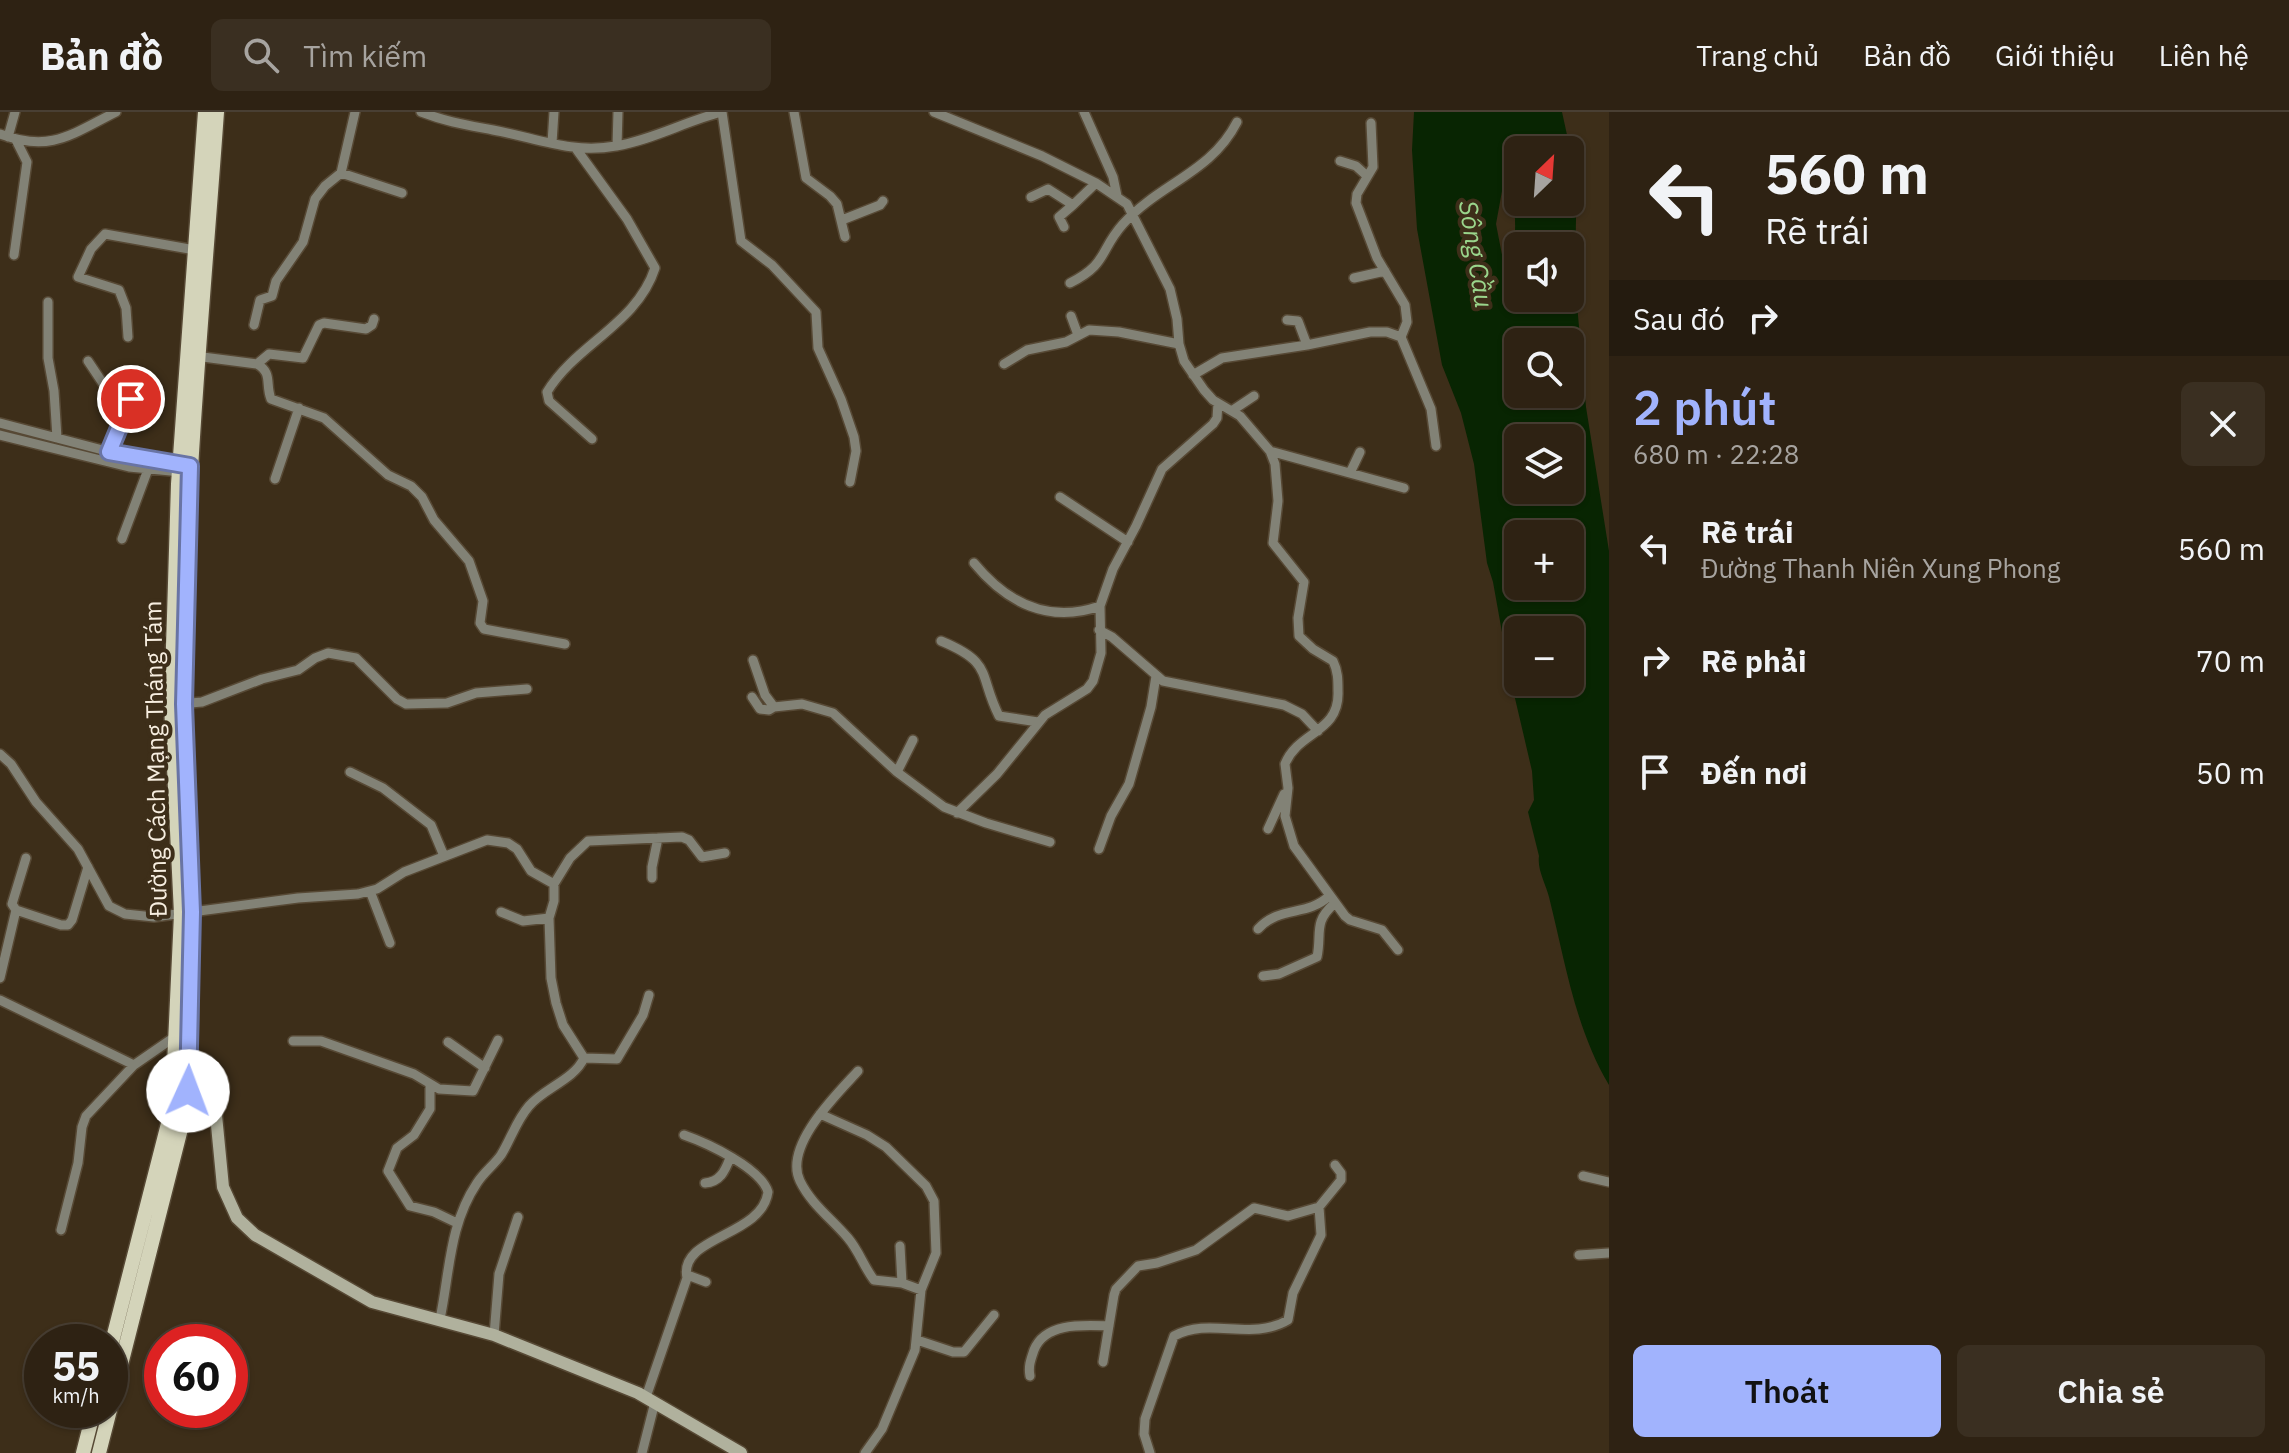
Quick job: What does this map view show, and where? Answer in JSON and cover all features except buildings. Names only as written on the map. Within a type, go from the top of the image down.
[{"type":"main road","name":"Đường Cách Mạng Tháng Tám","points":[[194,356],[195,250],[205,112]]},
{"type":"main road","name":"Đường Cách Mạng Tháng Tám","points":[[117,1324],[182,1071],[186,913],[178,704],[185,469],[217,112]]},
{"type":"main road","name":"Đường Cách Mạng Tháng Tám","points":[[128,1338],[186,1109],[176,1036],[186,913]]},
{"type":"main road","points":[[182,1071],[198,1078],[210,1095],[216,1115],[223,1187],[233,1210],[242,1223],[267,1242],[362,1297],[399,1311],[494,1335],[651,1399],[741,1453]]},
{"type":"main road","points":[[83,1453],[89,1428]]},
{"type":"main road","name":"Đường Cách Mạng Tháng Tám","points":[[99,1453],[105,1428]]},
{"type":"street","points":[[8,137],[15,112]]},
{"type":"street","points":[[8,137],[44,143],[61,140],[116,112]]},
{"type":"street","points":[[254,325],[260,300],[272,296],[276,281],[303,242],[315,199],[341,173],[355,112]]},
{"type":"street","points":[[421,112],[451,123],[577,150],[617,146],[691,119],[722,112],[741,241],[772,265],[816,312],[818,348],[854,437],[856,451],[850,482]]},
{"type":"street","points":[[552,143],[554,112]]},
{"type":"street","points":[[617,146],[618,112]]},
{"type":"street","points":[[794,112],[806,178],[830,196],[842,220],[845,237]]},
{"type":"street","points":[[934,112],[1042,156],[1096,183],[1117,196],[1134,213],[1170,289],[1179,344],[1193,375],[1218,403],[1233,410],[1270,451],[1275,464],[1278,501],[1273,543],[1304,582],[1298,618],[1299,636],[1313,649],[1330,658],[1337,674],[1337,709],[1328,723],[1298,745],[1288,757],[1284,771],[1288,788],[1285,816],[1289,836],[1332,900],[1350,920],[1382,930],[1398,950]]},
{"type":"street","points":[[1084,112],[1113,177],[1117,196]]},
{"type":"street","points":[[1070,283],[1101,261],[1115,235],[1134,213],[1180,177],[1212,157],[1237,122]]},
{"type":"street","points":[[1371,123],[1373,167],[1357,194],[1356,203],[1377,258],[1405,305],[1407,316],[1401,337],[1431,409],[1436,446]]},
{"type":"street","points":[[8,137],[27,162],[14,255]]},
{"type":"street","points":[[577,150],[627,219],[655,268],[628,313],[571,361],[547,392],[549,401],[592,439]]},
{"type":"street","points":[[1340,161],[1356,166],[1367,176]]},
{"type":"street","points":[[341,173],[402,193]]},
{"type":"street","points":[[1064,227],[1059,217],[1096,183]]},
{"type":"street","points":[[1031,197],[1048,189],[1073,205]]},
{"type":"street","points":[[842,220],[883,201]]},
{"type":"street","points":[[128,337],[126,308],[119,290],[78,277],[91,249],[105,234],[195,250]]},
{"type":"street","points":[[1354,278],[1385,271]]},
{"type":"street","points":[[48,302],[48,358],[57,438]]},
{"type":"street","points":[[1071,316],[1078,335]]},
{"type":"street","points":[[257,364],[269,354],[303,358],[319,325],[324,323],[366,329],[374,319]]},
{"type":"street","points":[[1287,320],[1301,324],[1307,345]]},
{"type":"street","points":[[1004,364],[1027,350],[1058,344],[1098,329],[1179,344]]},
{"type":"street","points":[[1193,375],[1222,358],[1378,331],[1401,337]]},
{"type":"street","points":[[194,356],[257,364],[268,373],[271,399],[324,418],[388,475],[411,486],[422,497],[434,520],[469,561],[483,601],[480,623],[484,629],[565,644]]},
{"type":"street","points":[[88,361],[104,385],[130,395],[109,452]]},
{"type":"street","points":[[1233,410],[1254,396]]},
{"type":"street","points":[[957,813],[997,774],[1038,722],[1050,711],[1087,689],[1093,681],[1101,653],[1100,606],[1113,569],[1159,474],[1213,424],[1217,418],[1218,403]]},
{"type":"street","points":[[275,479],[299,408]]},
{"type":"street","points":[[0,423],[109,452],[147,466]]},
{"type":"street","points":[[0,435],[147,466],[185,469]]},
{"type":"street","points":[[1270,451],[1404,488]]},
{"type":"street","points":[[1350,473],[1360,452]]},
{"type":"street","points":[[122,539],[147,466]]},
{"type":"street","points":[[1060,497],[1128,542]]},
{"type":"street","points":[[974,563],[1007,596],[1031,608],[1068,613],[1100,606]]},
{"type":"street","points":[[1099,630],[1139,658],[1163,681],[1284,705],[1302,714],[1318,731]]},
{"type":"street","points":[[941,641],[960,650],[981,667],[999,716],[1038,722]]},
{"type":"street","points":[[178,704],[202,702],[262,679],[298,670],[328,653],[356,658],[397,699],[406,704],[447,703],[476,693],[527,689]]},
{"type":"street","points":[[753,660],[765,695],[774,707]]},
{"type":"street","points":[[1099,849],[1111,816],[1129,784],[1155,690],[1156,676]]},
{"type":"street","points":[[752,697],[760,709],[802,704],[833,713],[897,772],[931,798],[957,813],[1050,842]]},
{"type":"street","points":[[897,772],[913,740]]},
{"type":"street","points":[[0,754],[11,764],[36,802],[78,849],[109,906],[141,917],[370,891],[404,872],[487,840],[498,840],[517,849],[531,871],[554,884]]},
{"type":"street","points":[[350,772],[383,788],[431,825],[444,856]]},
{"type":"street","points":[[1268,829],[1288,788]]},
{"type":"street","points":[[652,878],[658,838]]},
{"type":"street","points":[[584,1058],[567,1033],[551,978],[549,918],[554,901],[554,884],[570,858],[588,841],[658,838],[686,838],[705,857],[725,853]]},
{"type":"street","points":[[0,978],[16,910],[12,902],[26,858]]},
{"type":"street","points":[[16,910],[68,925],[88,867]]},
{"type":"street","points":[[370,891],[390,943]]},
{"type":"street","points":[[1258,929],[1272,916],[1332,900]]},
{"type":"street","points":[[1263,976],[1279,974],[1317,957],[1320,922],[1332,900]]},
{"type":"street","points":[[501,912],[523,921],[549,918]]},
{"type":"street","points":[[584,1058],[617,1059],[643,1015],[649,995]]},
{"type":"street","points":[[0,1000],[134,1065]]},
{"type":"street","points":[[61,1230],[81,1151],[82,1127],[86,1116],[134,1065],[176,1036]]},
{"type":"street","points":[[293,1041],[321,1041],[339,1046],[414,1074],[430,1086],[442,1090],[473,1091],[498,1040]]},
{"type":"street","points":[[448,1042],[485,1068]]},
{"type":"street","points":[[440,1319],[452,1239],[476,1183],[500,1156],[527,1108],[573,1072],[584,1058]]},
{"type":"street","points":[[858,1071],[820,1114],[803,1143],[797,1166],[799,1180],[822,1212],[848,1237],[874,1280],[902,1283],[921,1290]]},
{"type":"street","points":[[430,1086],[430,1109],[414,1135],[397,1148],[388,1171],[410,1206],[434,1212],[457,1223]]},
{"type":"street","points":[[820,1114],[886,1147],[931,1193],[934,1207],[936,1253],[921,1290],[917,1340],[882,1429],[865,1453]]},
{"type":"street","points":[[642,1453],[651,1399],[687,1278],[685,1271],[693,1253],[746,1222],[760,1211],[767,1197],[766,1184],[760,1177],[684,1135]]},
{"type":"street","points":[[705,1183],[716,1181],[725,1171],[730,1158]]},
{"type":"street","points":[[1103,1362],[1116,1289],[1138,1266],[1196,1250],[1254,1208],[1288,1216],[1319,1207],[1341,1180],[1341,1173],[1335,1165]]},
{"type":"street","points":[[1583,1176],[1609,1182]]},
{"type":"street","points":[[1150,1453],[1144,1434],[1145,1419],[1174,1336],[1216,1327],[1265,1330],[1288,1320],[1293,1293],[1321,1235],[1319,1207]]},
{"type":"street","points":[[494,1335],[499,1274],[518,1217]]},
{"type":"street","points":[[900,1246],[902,1283]]},
{"type":"street","points":[[1579,1255],[1609,1253]]},
{"type":"street","points":[[687,1278],[690,1276],[706,1282]]},
{"type":"street","points":[[917,1340],[958,1353],[964,1352],[994,1315]]},
{"type":"street","points":[[1030,1376],[1030,1363],[1043,1335],[1065,1328],[1109,1326]]},
{"type":"water","name":"Sông Cầu","points":[[1414,112],[1562,112],[1567,136],[1504,136],[1504,180],[1496,224],[1504,265],[1504,312],[1578,312],[1579,328],[1504,328],[1504,408],[1584,408],[1584,384],[1609,551],[1609,1085],[1579,1017],[1539,866],[1528,812],[1534,800],[1532,771],[1514,696],[1584,696],[1584,616],[1504,616],[1504,643],[1487,563],[1474,464],[1461,413],[1442,365],[1417,229],[1412,150]]},
{"type":"water","name":"Sông Cầu","points":[[1514,216],[1576,218],[1576,232],[1515,232]]},
{"type":"route","points":[[131,399],[109,452],[190,466],[184,704],[192,912],[188,1091]]}]
